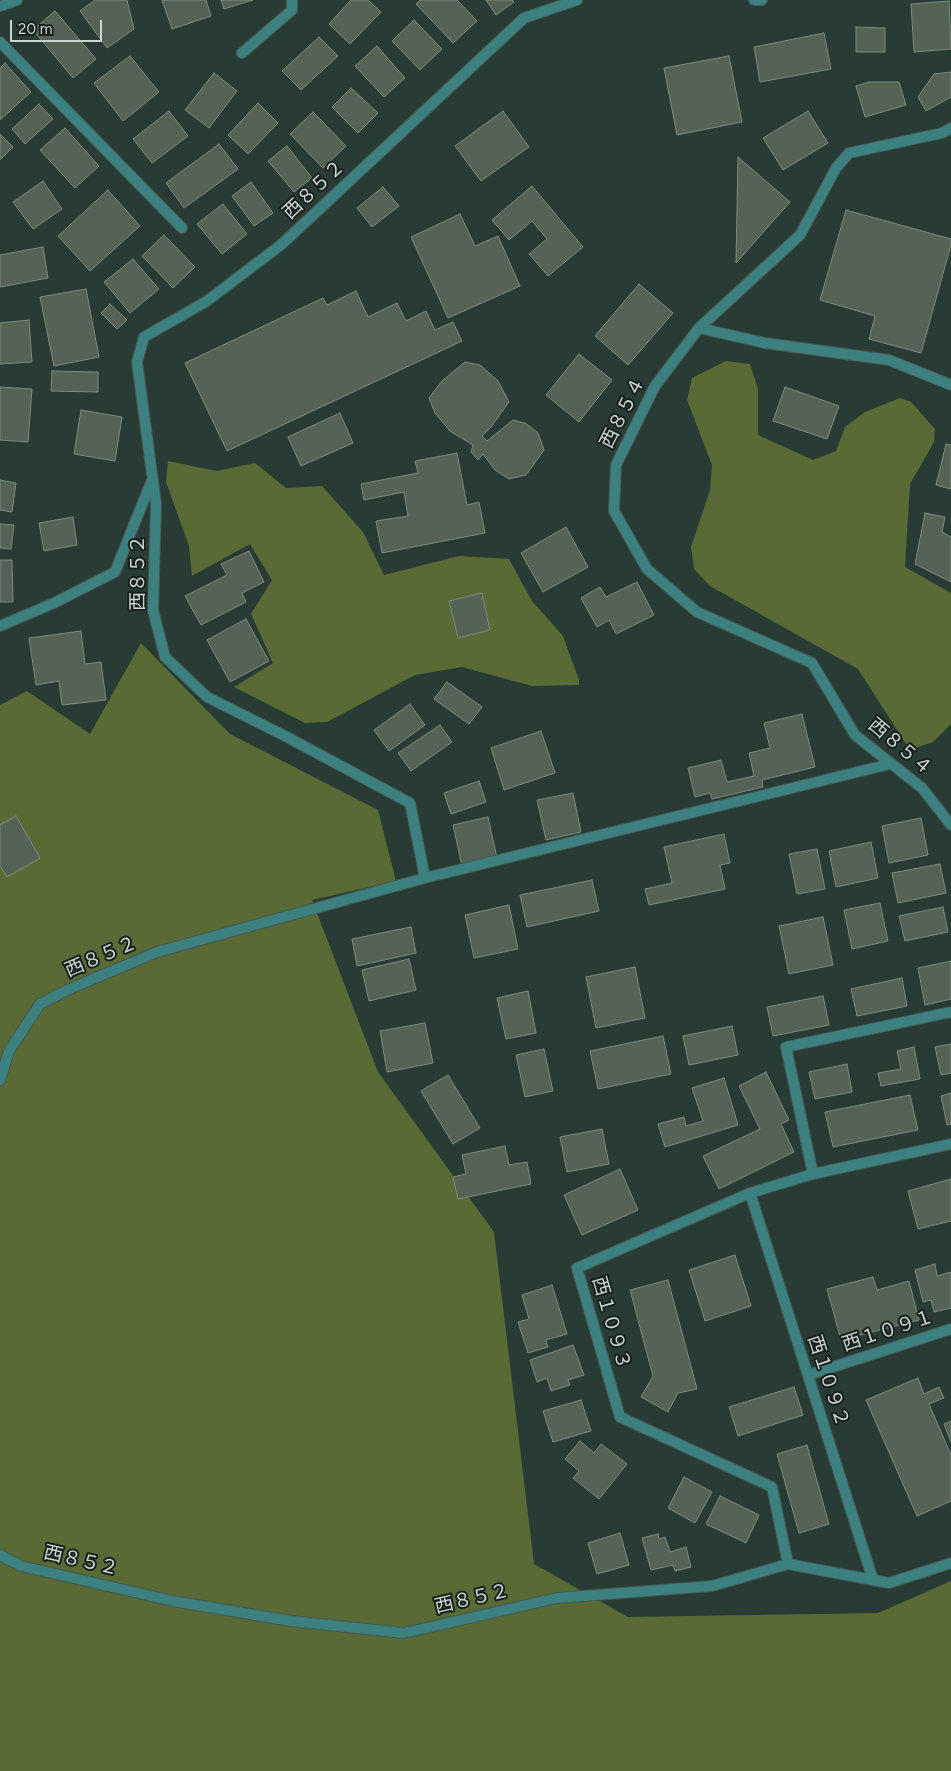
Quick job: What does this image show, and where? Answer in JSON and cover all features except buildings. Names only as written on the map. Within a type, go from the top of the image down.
[{"type":"street","points":[[0,6],[17,0]]},
{"type":"street","points":[[242,53],[292,10],[292,0]]},
{"type":"street","name":"西８５２","points":[[0,1080],[9,1051],[40,1004],[67,990],[157,952],[425,878],[410,803],[286,736],[207,697],[165,657],[153,610],[156,504],[137,362],[144,337],[207,301],[282,244],[524,18],[577,0]]},
{"type":"street","points":[[754,0],[762,0]]},
{"type":"street","points":[[0,42],[182,228]]},
{"type":"street","name":"西８５４","points":[[951,128],[942,132],[849,153],[836,168],[800,235],[699,328],[655,386],[616,465],[614,511],[647,569],[697,612],[812,663],[854,735],[922,788],[951,825]]},
{"type":"street","points":[[699,328],[764,343],[889,360],[951,385]]},
{"type":"street","points":[[0,626],[54,603],[115,572],[153,477]]},
{"type":"street","points":[[425,878],[890,764]]},
{"type":"street","points":[[813,1174],[786,1047],[951,1012]]},
{"type":"street","name":"西１０９３","points":[[788,1564],[772,1487],[620,1417],[577,1268],[750,1193],[813,1174],[951,1144]]},
{"type":"street","name":"西１０９２","points":[[750,1193],[873,1580]]},
{"type":"street","name":"西１０９１","points":[[808,1374],[951,1329]]},
{"type":"street","name":"西８５２","points":[[0,1554],[21,1566],[173,1601],[291,1621],[404,1632],[557,1598],[712,1586],[788,1564],[889,1583],[951,1563]]},
{"type":"green space","points":[[726,361],[750,364],[758,389],[758,435],[813,460],[836,451],[845,427],[865,412],[900,398],[911,402],[935,429],[934,442],[910,484],[905,567],[951,593],[951,724],[933,742],[910,750],[858,669],[710,586],[694,569],[691,547],[710,490],[712,465],[687,400],[692,378]]},
{"type":"green space","points":[[168,461],[217,471],[255,463],[286,488],[322,486],[363,532],[384,575],[459,556],[509,559],[532,601],[563,636],[579,680],[579,685],[532,686],[462,667],[415,675],[327,722],[305,723],[234,687],[273,663],[251,614],[272,580],[250,544],[192,576],[189,546],[166,482]]},
{"type":"green space","points":[[141,643],[230,734],[378,810],[396,881],[312,900],[378,1072],[494,1232],[534,1564],[628,1617],[878,1613],[951,1581],[951,1771],[0,1771],[0,705],[27,691],[90,734]]}]
